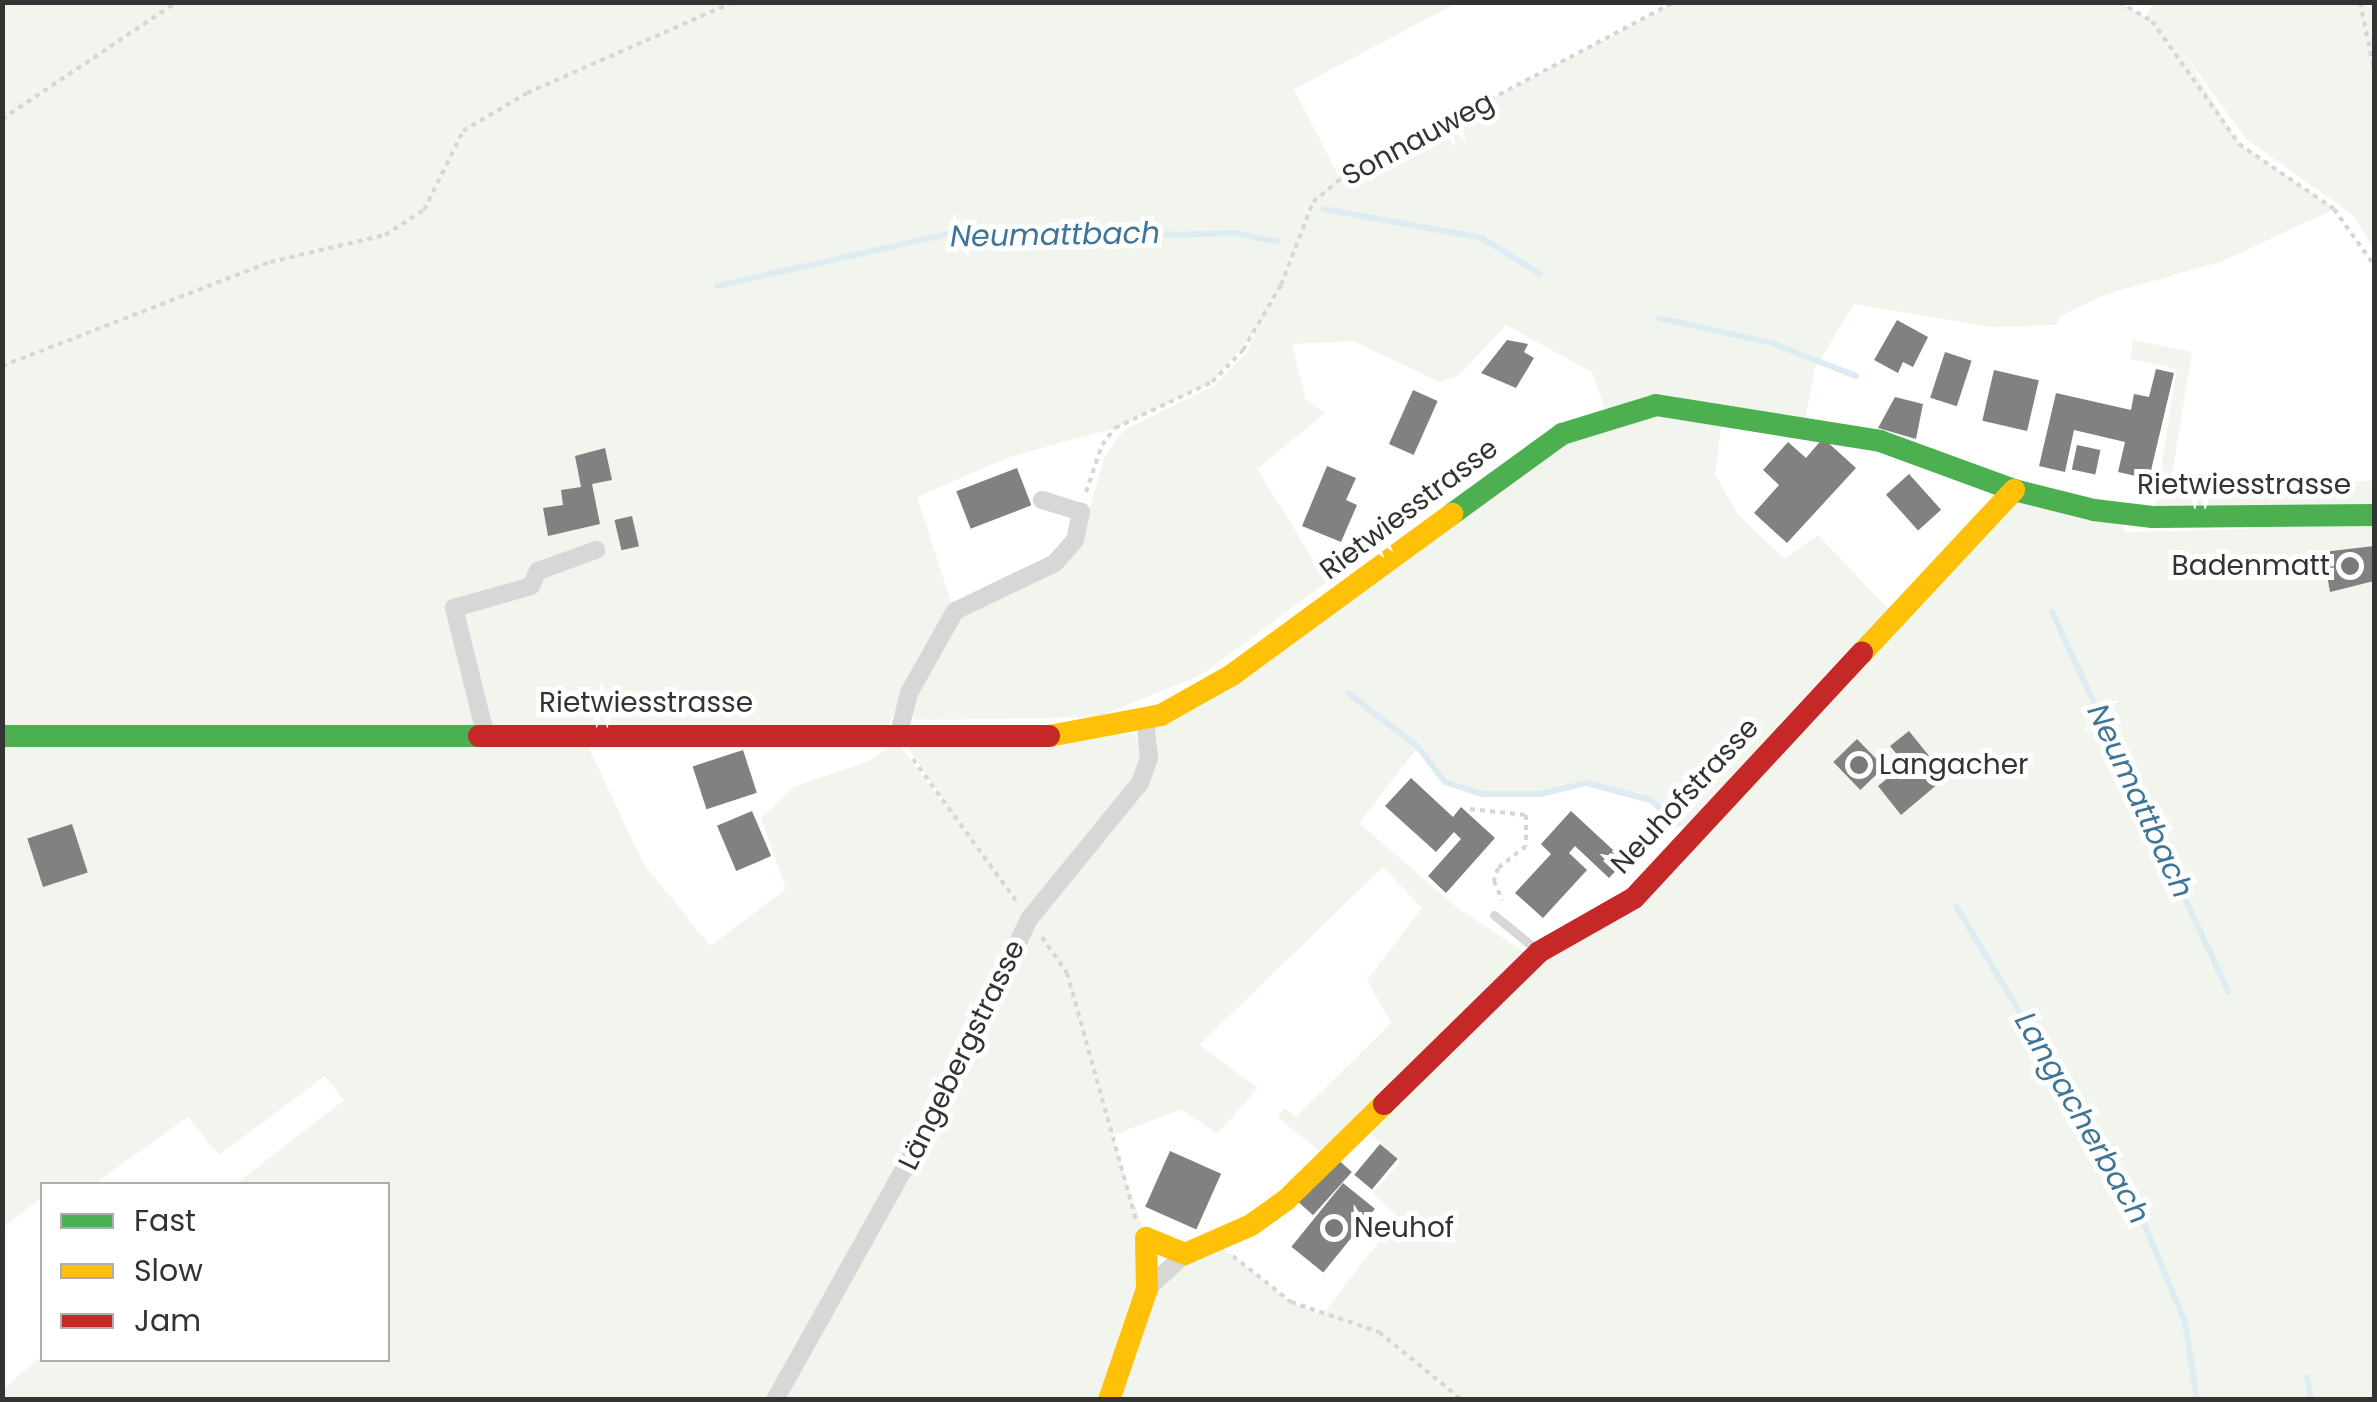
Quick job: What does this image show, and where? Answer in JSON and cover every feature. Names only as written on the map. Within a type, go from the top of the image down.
[{"type":"main road","name":"Rietwiesstrasse","points":[[2,736],[1052,736],[1145,720],[1232,674],[1562,434],[1627,409],[1671,405],[1838,432],[1930,456],[2014,490],[2153,517],[2374,515]]},
{"type":"main road","name":"Neuhofstrasse","points":[[1186,1254],[1215,1242],[1286,1200],[1539,952],[1634,898],[2014,490]]},
{"type":"main road","name":"Neuhofstrasse","points":[[1109,1400],[1147,1289],[1146,1238]]},
{"type":"main road","points":[[1146,1238],[1186,1254]]},
{"type":"street","points":[[898,734],[910,694],[955,611],[1055,564],[1074,540],[1080,512],[1042,500]]},
{"type":"street","points":[[486,734],[454,608],[531,586],[538,571],[596,550]]},
{"type":"street","name":"Längebergstrasse","points":[[775,1400],[945,1096],[1029,919],[1140,783],[1149,758],[1145,720]]},
{"type":"street","name":"Neuhofstrasse","points":[[1147,1289],[1186,1254]]},
{"type":"lane","points":[[1494,915],[1539,952]]},
{"type":"path","points":[[2,119],[177,2]]},
{"type":"path","points":[[2,366],[270,262],[385,235],[424,210],[463,130],[527,93],[733,2]]},
{"type":"path","name":"Sonnauweg","points":[[1080,512],[1102,446],[1116,428],[1212,382],[1243,350],[1281,285],[1313,202],[1340,179],[1674,2]]},
{"type":"path","points":[[2119,2],[2152,21],[2239,144],[2334,209],[2374,266]]},
{"type":"path","points":[[2360,2],[2374,69]]},
{"type":"path","points":[[898,734],[1066,973],[1146,1238]]},
{"type":"path","points":[[1470,809],[1526,814],[1526,846],[1498,868],[1494,881],[1506,906]]},
{"type":"path","points":[[1215,1242],[1291,1302],[1379,1332],[1462,1400]]},
{"type":"shaded area","points":[[2119,2],[2145,17],[2153,3],[2374,3],[2374,249],[2352,214],[2246,139],[2185,55],[2239,144],[2334,209],[2223,261],[2107,294],[2060,316],[2056,325],[1992,327],[1854,304],[1815,368],[1804,425],[1723,412],[1715,474],[1738,515],[1785,559],[1818,535],[1893,614],[2014,490],[2127,515],[2123,532],[2249,529],[2289,514],[2153,517],[2177,369],[2130,359],[2133,340],[2192,352],[2171,481],[2374,481],[2374,1399],[3,1399],[3,1389],[40,1358],[40,1362],[390,1362],[390,1182],[239,1182],[344,1100],[325,1076],[219,1155],[188,1117],[97,1182],[40,1182],[40,1199],[3,1228],[3,736],[582,733],[643,863],[710,946],[786,889],[761,818],[794,787],[869,761],[897,742],[954,817],[905,743],[1133,734],[1147,756],[1145,720],[1607,415],[1592,372],[1506,325],[1458,376],[1439,382],[1354,341],[1292,344],[1306,400],[1325,413],[1257,469],[1327,582],[1201,675],[1097,717],[926,720],[914,719],[910,710],[960,613],[1078,549],[1104,458],[1124,430],[1215,385],[1246,353],[1258,328],[1212,382],[1115,428],[1009,457],[917,497],[952,605],[888,725],[3,726],[2,3],[1457,3],[1294,89],[1340,179],[1674,3]],"holes":[[[1418,747],[1445,782],[1483,794],[1540,794],[1586,783],[1651,800],[1691,834],[1634,898],[1532,957],[1455,906],[1359,823]],[[1383,867],[1422,908],[1367,980],[1391,1023],[1296,1117],[1284,1108],[1278,1118],[1325,1155],[1360,1123],[1400,1162],[1373,1193],[1398,1217],[1322,1315],[1291,1302],[1215,1242],[1147,1288],[1146,1238],[1112,1136],[1181,1109],[1217,1134],[1258,1088],[1199,1045]]]},
{"type":"building","points":[[1897,320],[1928,337],[1913,367],[1903,362],[1898,373],[1874,360]]},
{"type":"building","points":[[1507,340],[1528,344],[1524,352],[1534,358],[1516,388],[1481,373]]},
{"type":"building","points":[[1945,352],[1972,361],[1957,406],[1930,398]]},
{"type":"building","points":[[2156,369],[2174,373],[2149,479],[2118,472],[2125,442],[2074,430],[2065,472],[2039,466],[2056,393],[2131,410],[2134,394],[2149,397]]},
{"type":"building","points":[[1994,370],[2039,380],[2027,431],[1982,421]]},
{"type":"building","points":[[1413,390],[1438,401],[1414,455],[1389,444]]},
{"type":"building","points":[[1895,397],[1923,404],[1916,439],[1878,428]]},
{"type":"building","points":[[1823,438],[1856,468],[1787,543],[1754,513],[1779,485],[1763,470],[1788,442],[1806,458]]},
{"type":"building","points":[[2077,445],[2100,450],[2095,474],[2072,469]]},
{"type":"building","points":[[605,448],[612,480],[592,484],[600,524],[548,536],[543,508],[563,505],[561,490],[581,487],[575,456]]},
{"type":"building","points":[[1327,466],[1356,478],[1346,500],[1357,505],[1341,542],[1302,526]]},
{"type":"building","points":[[1017,468],[1031,505],[971,529],[956,491]]},
{"type":"building","points":[[1909,474],[1941,510],[1918,530],[1886,495]]},
{"type":"building","points":[[632,516],[639,546],[621,550],[614,520]]},
{"type":"building","name":"Badenmatt","points":[[2374,546],[2374,581],[2330,592],[2323,552]]},
{"type":"building","points":[[1909,731],[1946,777],[1901,815],[1878,786],[1905,764],[1890,746]]},
{"type":"building","name":"Langacher","points":[[1857,739],[1884,767],[1860,790],[1833,762]]},
{"type":"building","points":[[743,750],[757,793],[706,809],[693,766]]},
{"type":"building","points":[[1411,778],[1453,817],[1461,807],[1495,838],[1446,893],[1428,876],[1461,839],[1454,832],[1436,852],[1385,806]]},
{"type":"building","points":[[752,811],[771,856],[736,871],[717,826]]},
{"type":"building","points":[[1571,811],[1625,861],[1609,878],[1575,846],[1569,853],[1587,870],[1543,918],[1515,893],[1551,854],[1541,844]]},
{"type":"building","points":[[72,824],[88,873],[43,887],[27,839]]},
{"type":"building","points":[[1380,1144],[1398,1159],[1372,1189],[1354,1175]]},
{"type":"building","points":[[1170,1151],[1221,1174],[1196,1230],[1145,1207]]},
{"type":"building","points":[[1334,1156],[1352,1172],[1313,1215],[1295,1199]]},
{"type":"building","name":"Neuhof","points":[[1343,1183],[1375,1209],[1323,1273],[1291,1247]]},
{"type":"waterway","name":"Neumattbach","points":[[1324,209],[1482,238],[1540,274]]},
{"type":"waterway","name":"Neumattbach","points":[[717,286],[947,234],[973,240],[1234,233],[1278,242]]},
{"type":"waterway","name":"Neumattbach","points":[[1659,318],[1772,343],[1856,376]]},
{"type":"waterway","name":"Neumattbach","points":[[2052,612],[2228,991]]},
{"type":"waterway","name":"Langacherbach","points":[[1348,693],[1418,747],[1445,782],[1483,794],[1540,794],[1586,783],[1651,800],[1678,824]]},
{"type":"waterway","name":"Langacherbach","points":[[1956,906],[2137,1207],[2185,1322],[2197,1400]]},
{"type":"waterway","name":"Neumattbach","points":[[2307,1377],[2311,1400]]},
{"type":"traffic: fast","points":[[1452,514],[1562,434],[1656,405],[1880,441],[2014,490],[2094,510],[2153,517],[2374,515]]},
{"type":"traffic: fast","points":[[2,736],[479,736]]},
{"type":"traffic: slow","points":[[1862,653],[2014,490]]},
{"type":"traffic: slow","points":[[1049,736],[1161,715],[1232,675],[1452,514]]},
{"type":"traffic: slow","points":[[1109,1400],[1147,1289],[1146,1238],[1185,1254],[1251,1225],[1286,1200],[1384,1104]]},
{"type":"traffic: jam","points":[[1384,1104],[1539,952],[1634,898],[1862,653]]},
{"type":"traffic: jam","points":[[479,736],[1049,736]]},
{"type":"place","name":"Badenmatt","points":[[2350,566]]},
{"type":"place","name":"Langacher","points":[[1859,765]]},
{"type":"place","name":"Neuhof","points":[[1334,1228]]}]
